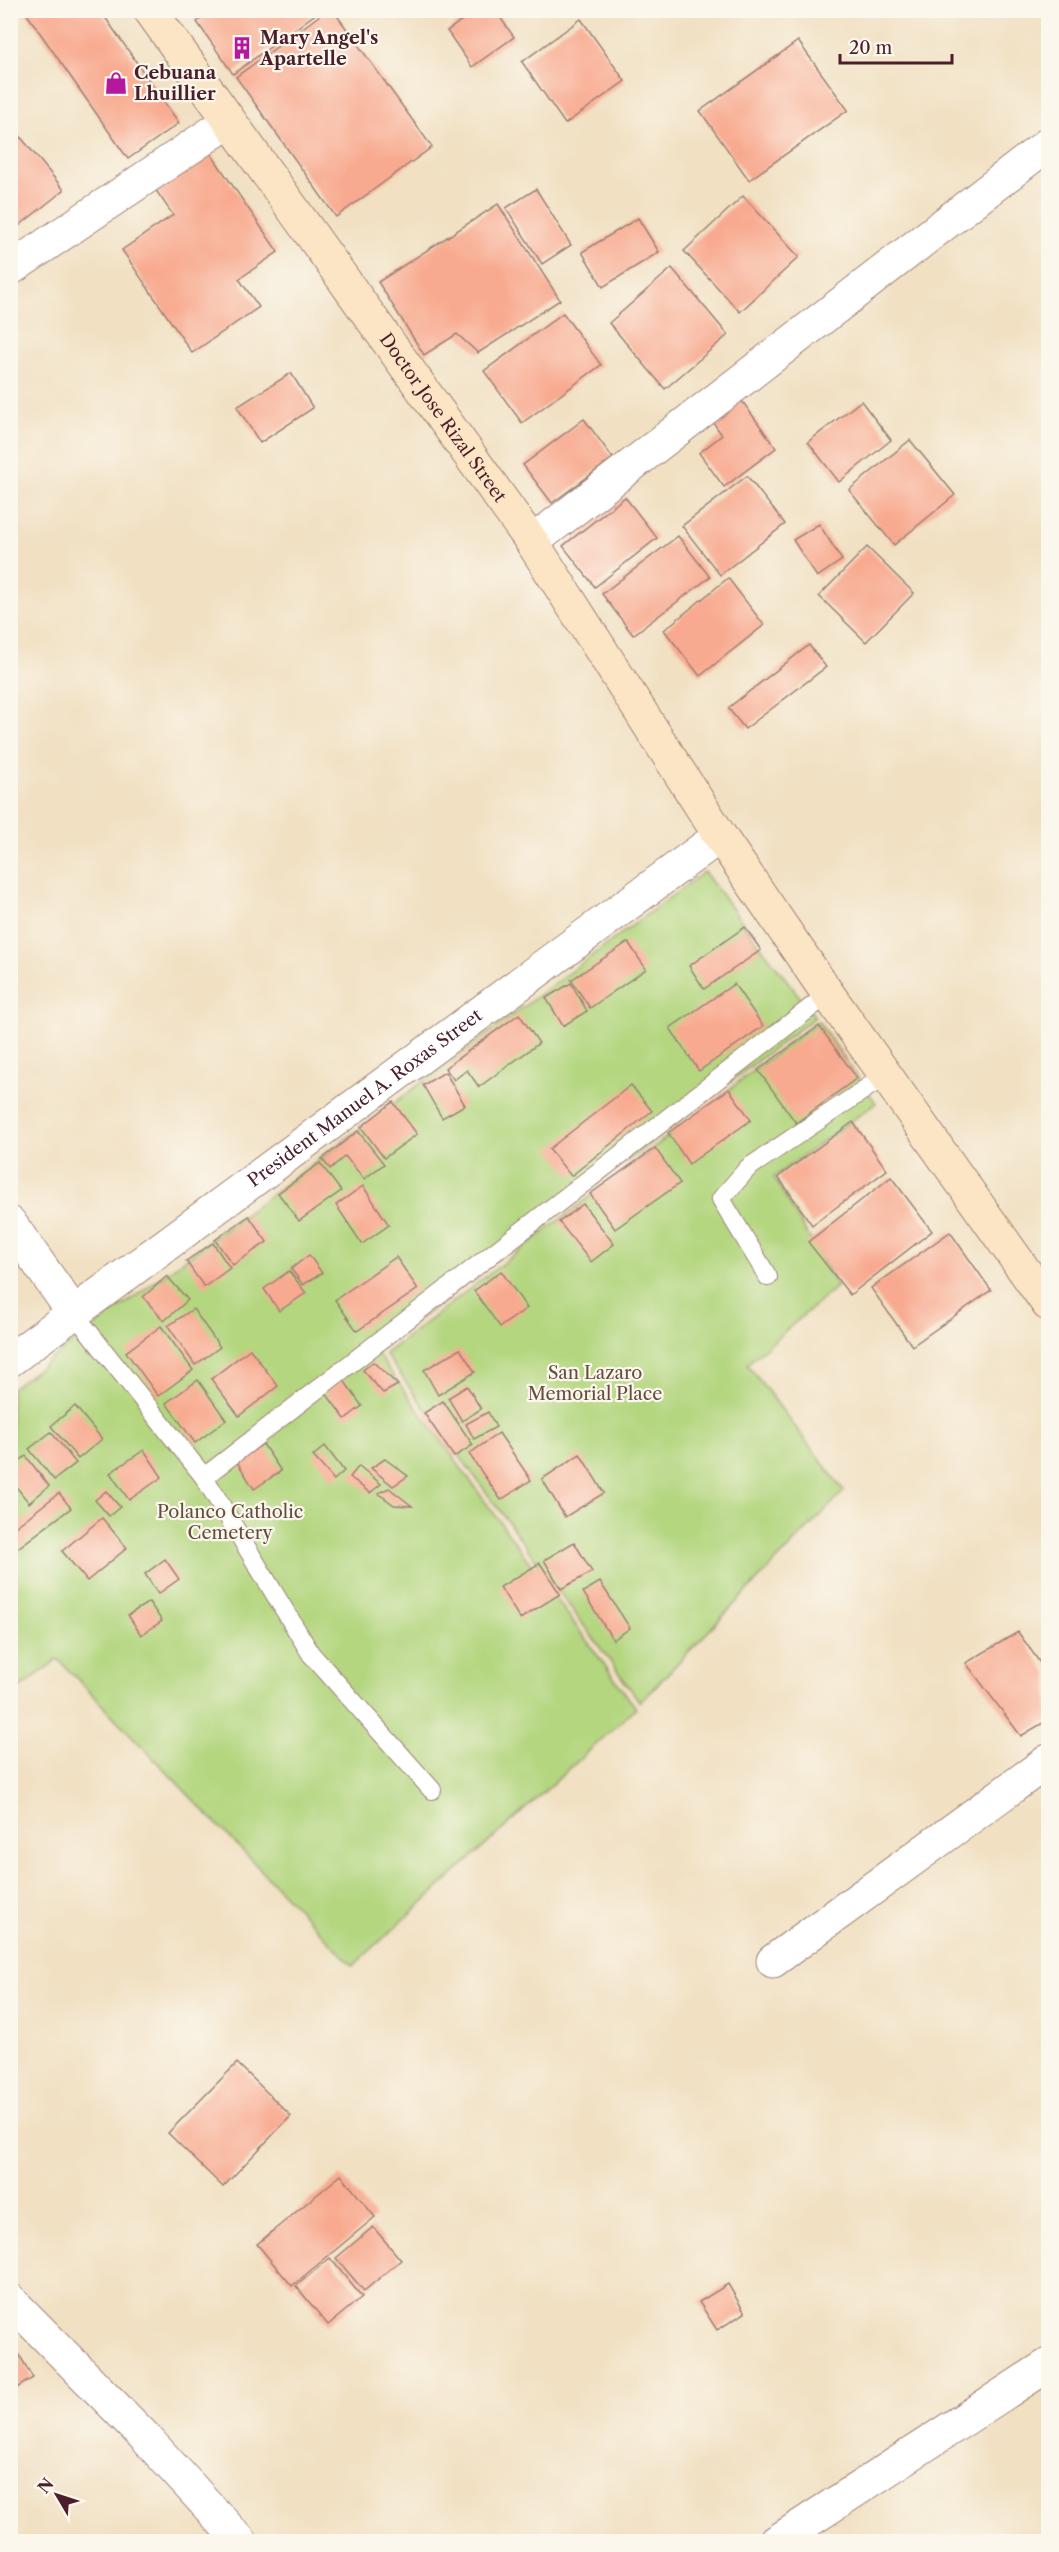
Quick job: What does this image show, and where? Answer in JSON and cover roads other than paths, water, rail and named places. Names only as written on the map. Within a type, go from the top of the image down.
[{"type":"main road","name":"Doctor Jose Rizal Street","points":[[150,10],[228,122],[532,542],[720,836],[828,994],[1048,1304]]},
{"type":"street","points":[[10,269],[228,122]]},
{"type":"street","points":[[532,542],[1048,144]]},
{"type":"street","name":"President Manuel A. Roxas Street","points":[[10,1360],[720,836]]},
{"type":"street","points":[[10,1223],[73,1312]]},
{"type":"street","points":[[773,1961],[1048,1761]]},
{"type":"street","points":[[10,2300],[144,2436],[241,2541]]},
{"type":"street","points":[[776,2541],[1048,2365]]},
{"type":"lane","points":[[204,1477],[828,994]]},
{"type":"lane","points":[[768,1277],[721,1199],[748,1168],[886,1075]]},
{"type":"lane","points":[[73,1312],[204,1477],[311,1654],[432,1790]]},
{"type":"place","name":"Mary Angel's Apartelle","points":[[242,48]]},
{"type":"place","name":"Cebuana Lhuillier","points":[[116,83]]},
{"type":"park label","name":"San Lazaro Memorial Place","points":[[595,1383]]},
{"type":"park label","name":"Polanco Catholic Cemetery","points":[[230,1522]]}]
